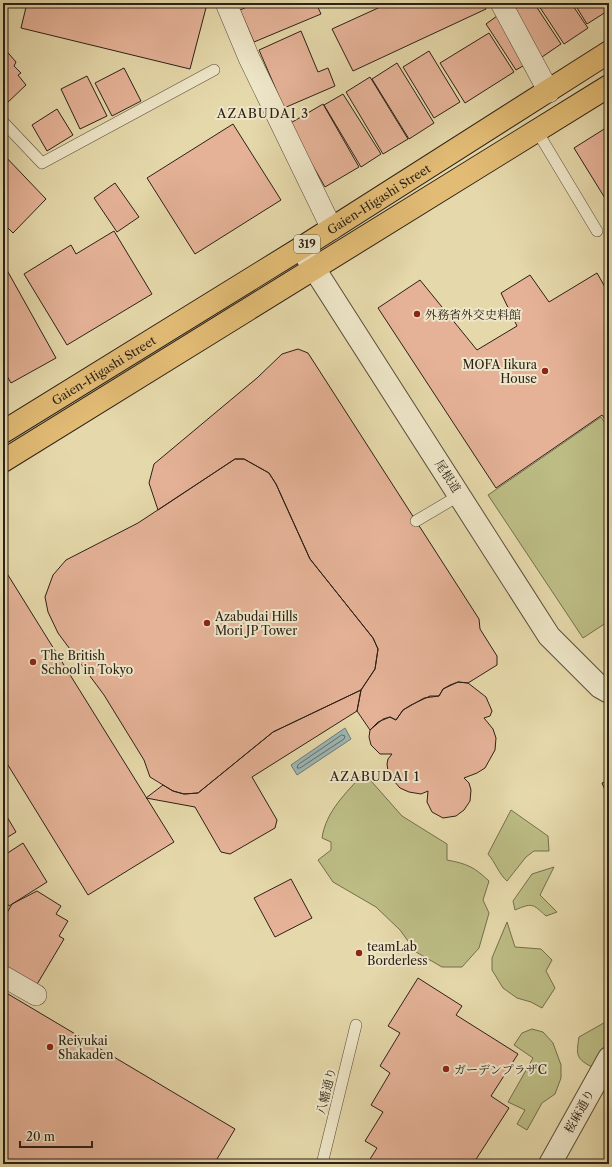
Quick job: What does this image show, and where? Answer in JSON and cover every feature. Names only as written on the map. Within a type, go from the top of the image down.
[{"type":"main road","name":"Gaien-Higashi Street","points":[[3,432],[332,229],[549,92],[609,52]]},
{"type":"main road","name":"Gaien-Higashi Street","points":[[3,461],[609,86]]},
{"type":"street","points":[[226,3],[249,58],[332,229]]},
{"type":"street","points":[[502,3],[549,92]]},
{"type":"street","name":"尾根道","points":[[301,248],[549,636],[600,687],[609,692]]},
{"type":"street","points":[[3,976],[36,995]]},
{"type":"street","name":"桜麻通り","points":[[550,1164],[609,1058]]},
{"type":"lane","points":[[3,122],[42,163],[214,70]]},
{"type":"lane","points":[[537,131],[597,231]]},
{"type":"lane","points":[[416,521],[460,495]]},
{"type":"lane","name":"八幡通り","points":[[322,1164],[356,1025]]},
{"type":"green space","points":[[601,417],[609,429],[609,621],[583,638],[488,495]]},
{"type":"green space","points":[[364,773],[402,816],[447,844],[447,860],[470,867],[479,872],[489,881],[483,900],[489,913],[479,948],[462,967],[442,967],[416,952],[400,930],[376,907],[333,882],[318,860],[331,850],[331,842],[322,838],[324,828],[332,811]]},
{"type":"green space","points":[[511,810],[548,836],[549,851],[534,851],[526,857],[507,881],[488,854]]},
{"type":"green space","points":[[554,867],[540,895],[557,912],[546,916],[535,907],[529,905],[515,910],[513,901],[532,874]]},
{"type":"green space","points":[[507,922],[515,947],[541,949],[552,960],[546,971],[555,988],[542,1008],[531,1002],[517,998],[503,988],[492,970],[492,958]]},
{"type":"green space","points":[[609,1020],[609,1040],[594,1068],[584,1062],[579,1056],[579,1037]]},
{"type":"green space","points":[[532,1029],[543,1032],[553,1043],[561,1065],[561,1078],[555,1094],[542,1103],[527,1130],[517,1124],[525,1110],[508,1102],[533,1058],[514,1045],[522,1033]]},
{"type":"water","points":[[345,728],[351,739],[297,775],[291,765]]},
{"type":"building","points":[[27,3],[207,4],[190,69],[21,28]]},
{"type":"building","points":[[256,3],[316,3],[321,14],[254,42],[240,10]]},
{"type":"building","points":[[389,3],[483,3],[486,9],[353,71],[332,29]]},
{"type":"building","points":[[507,3],[534,3],[561,44],[542,57]]},
{"type":"building","points":[[537,3],[571,3],[588,28],[564,44]]},
{"type":"building","points":[[574,3],[609,3],[609,10],[587,24]]},
{"type":"building","points":[[497,16],[528,63],[516,70],[486,24]]},
{"type":"building","points":[[301,31],[318,72],[328,68],[335,86],[284,108],[259,50]]},
{"type":"building","points":[[489,33],[514,72],[465,103],[440,63]]},
{"type":"building","points":[[3,47],[16,62],[14,66],[21,73],[18,75],[26,85],[6,104],[3,101]]},
{"type":"building","points":[[429,51],[460,102],[434,118],[403,67]]},
{"type":"building","points":[[397,63],[434,123],[409,139],[372,79]]},
{"type":"building","points":[[124,68],[141,101],[112,116],[95,83]]},
{"type":"building","points":[[87,76],[107,116],[80,129],[61,89]]},
{"type":"building","points":[[370,77],[408,139],[383,154],[346,92]]},
{"type":"building","points":[[343,94],[381,154],[361,167],[324,105]]},
{"type":"building","points":[[323,104],[359,167],[325,187],[289,124]]},
{"type":"building","points":[[57,109],[73,135],[47,151],[32,125]]},
{"type":"building","points":[[233,124],[281,200],[195,254],[147,178]]},
{"type":"building","points":[[609,126],[609,202],[608,203],[574,148]]},
{"type":"building","points":[[3,154],[46,199],[13,233],[3,223]]},
{"type":"building","points":[[115,183],[139,217],[117,232],[94,198]]},
{"type":"building","points":[[609,205],[609,215],[604,208]]},
{"type":"building","points":[[114,231],[152,294],[67,345],[24,274],[71,245],[76,254]]},
{"type":"building","points":[[3,263],[56,358],[11,383],[3,369]]},
{"type":"building","points":[[597,273],[609,294],[609,425],[602,415],[496,488],[378,308],[420,280],[477,350],[517,326],[501,293],[530,275],[549,302]]},
{"type":"building","points":[[298,349],[308,353],[479,619],[480,629],[497,656],[497,665],[468,683],[458,682],[450,685],[443,689],[439,696],[424,698],[403,710],[396,720],[390,717],[383,719],[370,730],[357,711],[361,690],[375,669],[378,649],[373,638],[310,559],[276,484],[269,473],[244,459],[235,459],[158,510],[149,483],[154,464],[257,378],[282,354]]},
{"type":"building","name":"Azabudai Hills Mori JP Tower","points":[[235,459],[244,459],[269,473],[276,484],[310,559],[373,638],[378,649],[375,669],[361,690],[273,732],[198,793],[184,794],[173,791],[150,777],[144,760],[104,695],[58,633],[48,612],[45,597],[53,575],[66,560],[138,523]]},
{"type":"building","name":"The British School in Tokyo","points":[[3,567],[174,842],[88,895],[3,757]]},
{"type":"building","points":[[458,682],[468,683],[486,697],[492,711],[490,716],[484,718],[493,729],[496,738],[495,750],[485,768],[464,778],[469,783],[471,790],[470,801],[464,810],[456,816],[443,818],[432,812],[427,802],[428,791],[421,794],[409,792],[400,788],[388,771],[388,759],[392,754],[380,754],[371,745],[369,737],[370,730],[378,722],[390,717],[396,720],[403,710],[411,705],[430,696],[439,696],[443,689]]},
{"type":"building","points":[[361,690],[357,711],[252,777],[277,820],[275,828],[230,854],[221,852],[195,807],[146,798],[163,785],[173,791],[184,794],[198,793],[273,732]]},
{"type":"building","points":[[609,780],[609,799],[602,783]]},
{"type":"building","points":[[3,810],[16,832],[3,840]]},
{"type":"building","points":[[23,843],[47,882],[9,906],[3,897],[3,856]]},
{"type":"building","points":[[291,879],[312,918],[275,937],[254,898]]},
{"type":"building","points":[[37,891],[61,906],[56,914],[68,921],[59,936],[64,939],[36,986],[3,966],[3,920],[12,904]]},
{"type":"building","name":"ガーデンプラザC","points":[[418,978],[462,1006],[456,1015],[518,1054],[491,1096],[509,1108],[473,1164],[367,1164],[377,1148],[365,1141],[383,1112],[371,1105],[390,1073],[380,1066],[400,1033],[388,1026]]},
{"type":"building","name":"Reiyukai Shakaden","points":[[3,991],[235,1129],[214,1164],[3,1164]]},
{"type":"place","name":"外務省外交史料館","points":[[417,314]]},
{"type":"place","name":"MOFA Iikura House","points":[[545,371]]},
{"type":"place","name":"Azabudai Hills Mori JP Tower","points":[[207,623]]},
{"type":"place","name":"The British School in Tokyo","points":[[33,662]]},
{"type":"place","name":"teamLab Borderless","points":[[359,953]]},
{"type":"place","name":"Reiyukai Shakaden","points":[[50,1047]]},
{"type":"place","name":"ガーデンプラザC","points":[[446,1069]]},
{"type":"district","name":"AZABUDAI 3","points":[[263,113]]},
{"type":"district","name":"AZABUDAI 1","points":[[375,776]]}]
